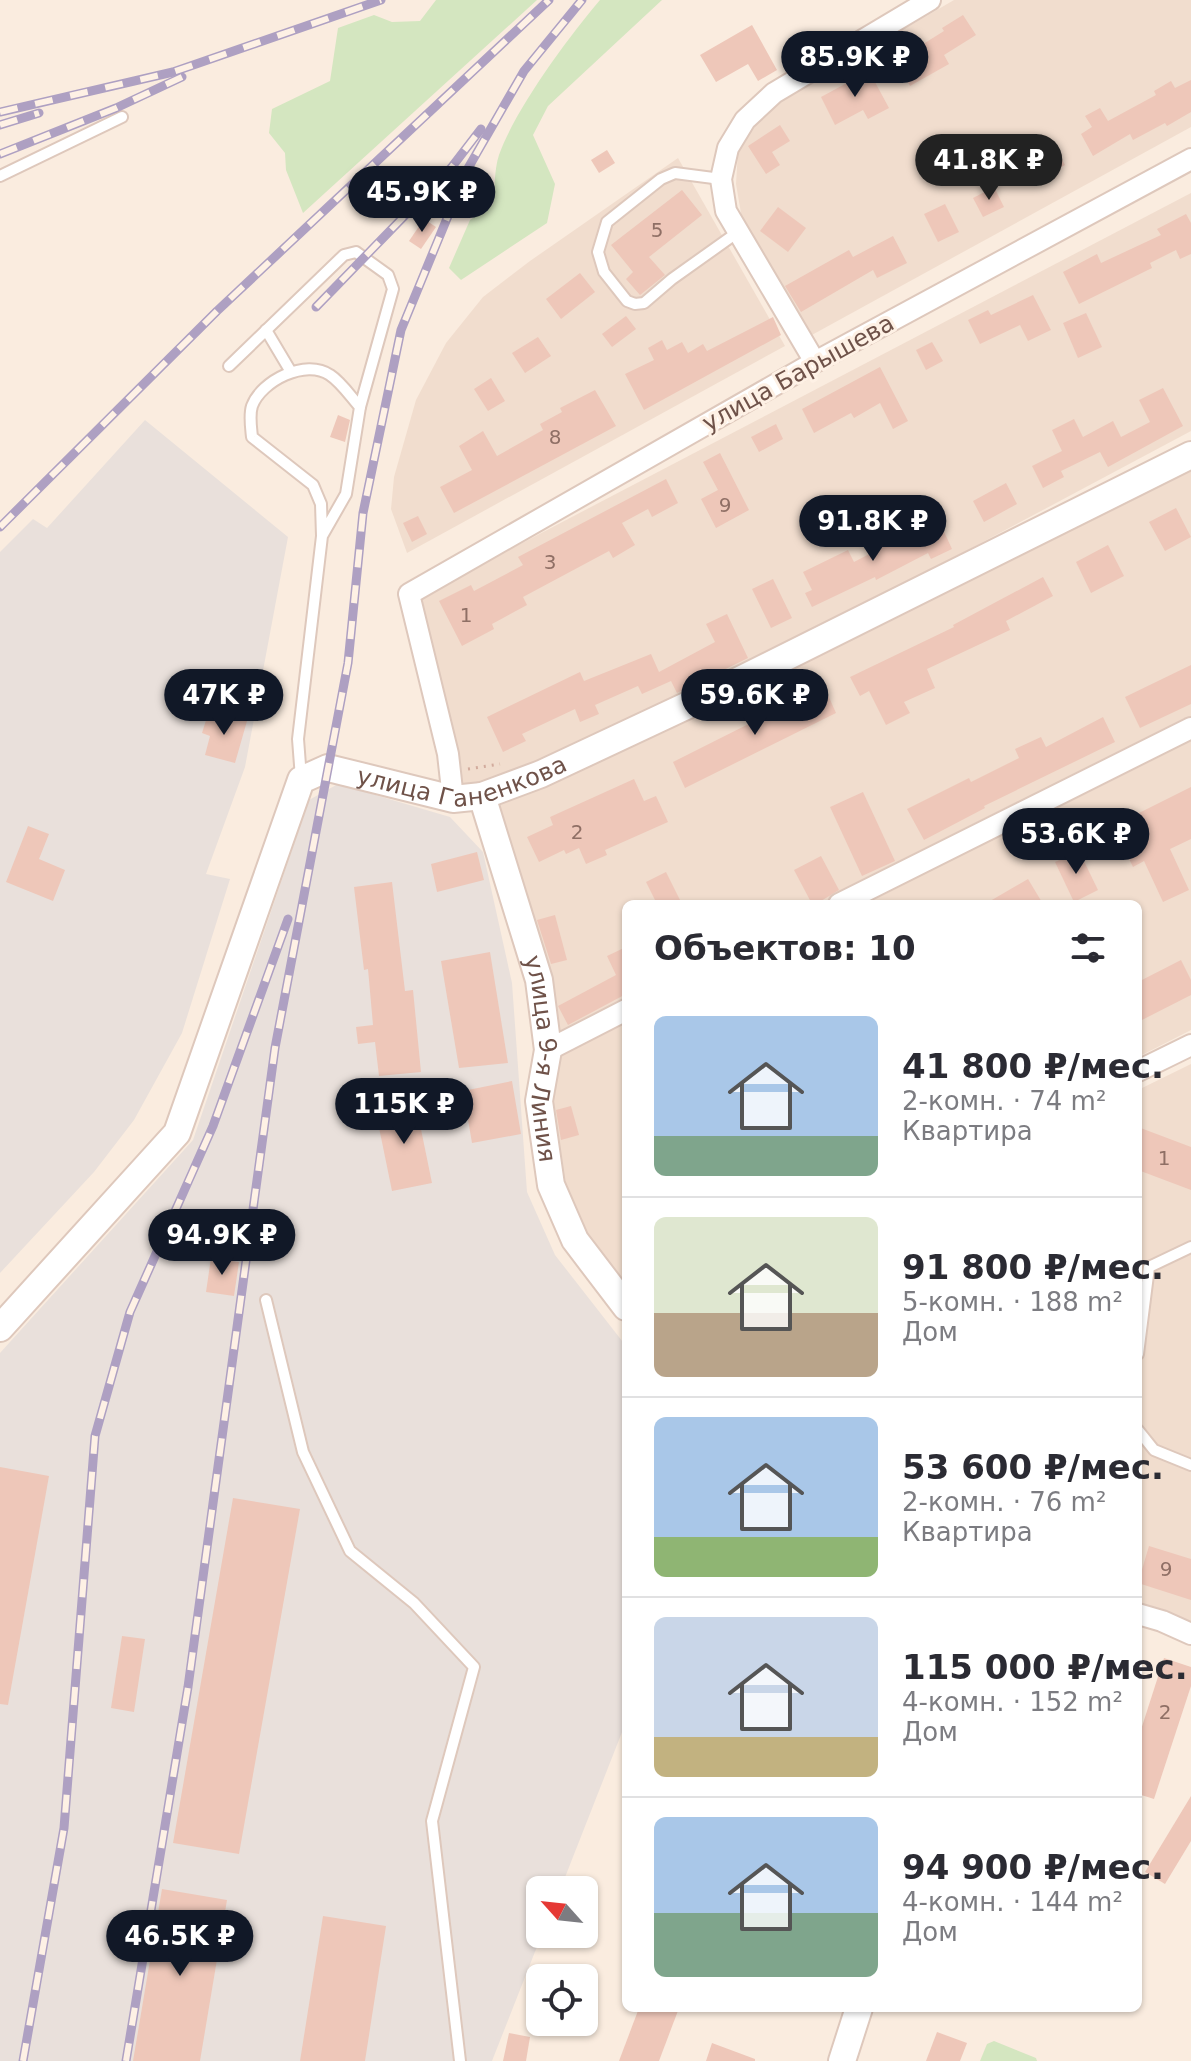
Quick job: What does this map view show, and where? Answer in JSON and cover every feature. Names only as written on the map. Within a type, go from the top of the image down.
[{"type":"street","points":[[815,362],[726,211],[721,179],[728,148],[745,120],[774,93],[930,0]]},
{"type":"street","name":"улица Барышева","points":[[453,799],[448,754],[409,594],[815,362],[1191,159]]},
{"type":"street","name":"улица Ганенкова","points":[[301,780],[328,768],[453,799],[482,796],[541,774],[718,691],[1191,455]]},
{"type":"street","points":[[847,900],[1191,728]]},
{"type":"street","points":[[0,1328],[177,1133],[301,780]]},
{"type":"street","name":"улица 9-я Линия","points":[[482,796],[539,980],[548,1050],[539,1101],[551,1185],[575,1240],[622,1302]]},
{"type":"street","points":[[548,1050],[622,1012]]},
{"type":"street","points":[[1142,1069],[1191,1045]]},
{"type":"street","points":[[1142,1615],[1191,1634]]},
{"type":"street","points":[[842,2061],[858,2012]]},
{"type":"lane","points":[[0,176],[122,117]]},
{"type":"lane","points":[[721,179],[675,173],[661,179],[607,222],[598,252],[604,272],[627,301],[644,303],[738,232]]},
{"type":"lane","points":[[229,366],[344,255],[356,252],[388,275],[393,289],[360,407],[346,494],[322,536]]},
{"type":"lane","points":[[266,330],[291,372]]},
{"type":"lane","points":[[301,780],[298,739],[322,536],[321,504],[313,485],[252,437],[252,404],[279,377],[305,368],[329,374],[360,407]]},
{"type":"lane","points":[[1143,1270],[1191,1247]]},
{"type":"lane","points":[[266,1300],[303,1452],[350,1551],[414,1603],[474,1667],[432,1821],[460,2061]]},
{"type":"lane","points":[[1142,1435],[1154,1450],[1191,1465]]},
{"type":"shaded area","points":[[954,0],[1191,0],[1191,127],[810,336],[742,219],[736,184],[738,151],[756,125],[784,99]]},
{"type":"shaded area","points":[[678,158],[785,346],[407,553],[391,509],[394,477],[416,400],[446,343],[483,297]]},
{"type":"shaded area","points":[[1191,193],[1191,431],[711,687],[568,754],[462,790],[417,598]]},
{"type":"shaded area","points":[[145,420],[288,537],[245,767],[206,874],[230,879],[182,1033],[134,1120],[94,1172],[0,1273],[0,552],[33,519],[47,528]]},
{"type":"shaded area","points":[[1191,459],[1191,726],[846,900],[622,900],[622,1012],[555,1037],[492,804]]},
{"type":"shaded area","points":[[1191,740],[1191,1030],[1142,1055],[1142,900],[866,900]]},
{"type":"shaded area","points":[[338,784],[450,817],[483,852],[512,983],[527,1192],[555,1255],[622,1341],[622,1732],[566,1876],[526,1876],[526,1948],[536,1948],[530,1964],[526,1964],[526,1975],[492,2061],[0,2061],[0,1353],[193,1140],[309,800]]},
{"type":"shaded area","points":[[622,1020],[622,1292],[579,1236],[556,1181],[546,1101],[552,1055]]},
{"type":"shaded area","points":[[1191,1064],[1191,1624],[1142,1605],[1142,1088]]},
{"type":"green space","points":[[436,0],[537,0],[303,213],[286,170],[285,153],[269,133],[272,109],[330,81],[338,28],[374,15],[392,22],[420,21]]},
{"type":"green space","points":[[600,0],[662,0],[548,106],[533,135],[555,184],[547,223],[461,280],[449,268],[470,220],[493,204],[497,161],[507,136],[544,74]]},
{"type":"green space","points":[[994,2041],[1037,2061],[980,2061],[987,2044]]},
{"type":"building","points":[[963,15],[976,35],[944,55],[949,64],[910,86],[894,57],[910,48],[912,51]]},
{"type":"building","points":[[752,25],[777,70],[758,81],[748,64],[716,82],[700,55]]},
{"type":"building","points":[[869,71],[889,108],[868,119],[863,110],[835,125],[821,97]]},
{"type":"building","points":[[1191,80],[1191,112],[1133,140],[1130,134],[1093,156],[1081,134],[1092,127],[1085,116],[1100,108],[1108,121],[1156,95],[1154,91],[1171,81],[1175,88]]},
{"type":"building","points":[[780,125],[790,141],[772,152],[780,165],[766,174],[748,146]]},
{"type":"building","points":[[1052,142],[1065,165],[1030,184],[1017,161]]},
{"type":"building","points":[[607,150],[615,163],[599,173],[591,160]]},
{"type":"building","points":[[994,187],[1004,207],[983,217],[973,198]]},
{"type":"building","points":[[682,190],[702,215],[649,257],[665,275],[640,295],[626,279],[633,272],[611,245]]},
{"type":"building","points":[[945,204],[959,232],[938,242],[924,214]]},
{"type":"building","points":[[778,207],[806,228],[788,252],[760,231]]},
{"type":"building","points":[[1186,214],[1191,223],[1191,254],[1180,259],[1176,250],[1150,263],[1152,268],[1079,304],[1063,272],[1097,254],[1101,263],[1161,235],[1157,229]]},
{"type":"building","points":[[424,219],[436,227],[421,249],[409,241]]},
{"type":"building","points":[[893,236],[907,263],[877,278],[873,270],[801,312],[785,286],[849,250],[853,257]]},
{"type":"building","points":[[580,273],[595,292],[561,319],[546,299]]},
{"type":"building","points":[[1033,295],[1051,330],[1028,341],[1020,325],[980,344],[968,320],[988,310],[991,315]]},
{"type":"building","points":[[1086,313],[1102,347],[1078,358],[1063,323]]},
{"type":"building","points":[[626,316],[636,329],[612,347],[602,334]]},
{"type":"building","points":[[773,317],[781,335],[644,410],[625,374],[654,360],[648,348],[662,340],[667,350],[682,342],[688,353],[703,344],[707,351]]},
{"type":"building","points":[[538,337],[551,356],[525,373],[512,353]]},
{"type":"building","points":[[932,342],[943,361],[926,370],[916,350]]},
{"type":"building","points":[[880,367],[908,421],[893,429],[880,403],[854,418],[851,413],[814,433],[802,409]]},
{"type":"building","points":[[491,378],[505,401],[488,411],[474,389]]},
{"type":"building","points":[[1163,388],[1183,426],[1108,467],[1100,452],[1061,471],[1064,477],[1043,488],[1032,466],[1062,451],[1052,430],[1074,419],[1083,437],[1113,421],[1121,437],[1150,422],[1139,400]]},
{"type":"building","points":[[595,390],[616,426],[454,513],[440,487],[472,470],[459,446],[483,431],[497,456],[543,430],[540,424],[562,412],[560,408]]},
{"type":"building","points":[[338,415],[350,420],[345,442],[330,437]]},
{"type":"building","points":[[776,424],[783,439],[759,452],[751,437]]},
{"type":"building","points":[[720,453],[749,510],[716,528],[701,499],[718,490],[703,462]]},
{"type":"building","points":[[666,479],[678,503],[652,517],[648,509],[622,523],[635,545],[613,558],[609,551],[523,597],[527,605],[492,624],[494,629],[462,646],[439,601],[471,585],[474,591],[523,565],[518,557]]},
{"type":"building","points":[[1006,483],[1017,504],[984,522],[973,501]]},
{"type":"building","points":[[1176,508],[1191,537],[1165,551],[1149,522]]},
{"type":"building","points":[[418,516],[427,534],[412,542],[403,523]]},
{"type":"building","points":[[940,523],[952,549],[931,559],[928,553],[876,580],[875,577],[812,607],[805,593],[812,590],[803,572],[848,550],[854,562],[927,524],[929,529]]},
{"type":"building","points":[[1108,545],[1124,576],[1091,593],[1076,562]]},
{"type":"building","points":[[1043,577],[1053,596],[1006,621],[1010,630],[927,669],[935,688],[904,702],[910,713],[886,725],[869,691],[860,696],[850,677],[954,627]]},
{"type":"building","points":[[773,579],[792,618],[771,628],[752,589]]},
{"type":"building","points":[[727,614],[748,658],[677,693],[671,681],[642,694],[638,686],[595,705],[599,714],[580,722],[575,709],[522,734],[526,741],[503,752],[487,717],[580,672],[584,681],[651,654],[659,672],[715,642],[706,624]]},
{"type":"building","points":[[1191,665],[1191,704],[1140,728],[1125,697]]},
{"type":"building","points":[[824,686],[836,713],[685,788],[673,762]]},
{"type":"building","points":[[217,713],[247,721],[235,763],[205,755],[210,736],[202,733],[207,717],[215,720]]},
{"type":"building","points":[[1103,717],[1115,742],[984,806],[924,840],[907,809],[969,778],[971,782],[1019,758],[1015,749],[1041,737],[1046,747]]},
{"type":"building","points":[[634,779],[644,801],[656,796],[668,822],[605,850],[607,855],[586,864],[579,848],[566,854],[564,850],[539,862],[527,837],[553,825],[550,817]]},
{"type":"building","points":[[1191,787],[1191,839],[1170,849],[1189,890],[1163,902],[1144,861],[1133,867],[1113,826]]},
{"type":"building","points":[[863,792],[895,861],[862,876],[830,807]]},
{"type":"building","points":[[28,826],[49,834],[39,859],[65,870],[53,901],[6,882]]},
{"type":"building","points":[[1079,851],[1098,890],[1073,900],[1055,862]]},
{"type":"building","points":[[477,852],[484,880],[437,892],[431,864]]},
{"type":"building","points":[[821,856],[839,890],[823,900],[810,900],[794,870]]},
{"type":"building","points":[[666,872],[680,900],[655,900],[646,882]]},
{"type":"building","points":[[1028,879],[1041,900],[992,900]]},
{"type":"building","points":[[392,882],[405,991],[413,990],[421,1072],[379,1076],[375,1042],[358,1044],[356,1027],[373,1025],[368,969],[364,970],[354,887]]},
{"type":"building","points":[[555,915],[567,960],[551,964],[537,920]]},
{"type":"building","points":[[622,949],[622,996],[568,1025],[558,1006],[616,975],[607,956]]},
{"type":"building","points":[[490,952],[508,1063],[459,1068],[441,961]]},
{"type":"building","points":[[1181,960],[1191,980],[1191,995],[1142,1020],[1142,980]]},
{"type":"building","points":[[512,1081],[521,1134],[472,1143],[463,1091]]},
{"type":"building","points":[[415,1100],[432,1183],[392,1191],[375,1108]]},
{"type":"building","points":[[571,1106],[579,1135],[561,1140],[556,1110]]},
{"type":"building","points":[[1142,1129],[1191,1147],[1191,1190],[1142,1172]]},
{"type":"building","points":[[211,1258],[239,1262],[234,1296],[206,1292]]},
{"type":"building","points":[[0,1467],[49,1476],[8,1705],[0,1704]]},
{"type":"building","points":[[233,1498],[300,1509],[239,1854],[173,1843]]},
{"type":"building","points":[[1149,1546],[1191,1559],[1191,1600],[1142,1584],[1142,1570]]},
{"type":"building","points":[[122,1636],[145,1639],[134,1712],[111,1708]]},
{"type":"building","points":[[1164,1658],[1191,1667],[1191,1686],[1154,1799],[1142,1795],[1142,1727]]},
{"type":"building","points":[[1191,1796],[1191,1841],[1165,1884],[1145,1872]]},
{"type":"building","points":[[162,1889],[227,1900],[200,2061],[133,2061]]},
{"type":"building","points":[[323,1916],[386,1926],[365,2061],[300,2061]]},
{"type":"building","points":[[637,2012],[677,2012],[659,2061],[619,2061]]},
{"type":"building","points":[[937,2032],[967,2043],[960,2061],[926,2061]]},
{"type":"building","points":[[509,2033],[530,2037],[526,2061],[503,2061]]},
{"type":"building","points":[[712,2043],[755,2059],[755,2061],[706,2061]]},
{"type":"railway","points":[[0,112],[173,72],[381,0]]},
{"type":"railway","points":[[0,527],[217,311],[549,0]]},
{"type":"railway","points":[[126,2061],[188,1687],[275,1048],[348,663],[363,513],[401,330],[467,170],[524,71],[582,0]]},
{"type":"railway","points":[[0,154],[116,108],[182,77]]},
{"type":"railway","points":[[0,125],[39,113]]},
{"type":"railway","points":[[316,307],[451,168],[481,129]]},
{"type":"railway","points":[[23,2061],[64,1828],[95,1436],[130,1312],[213,1126],[288,919]]}]
